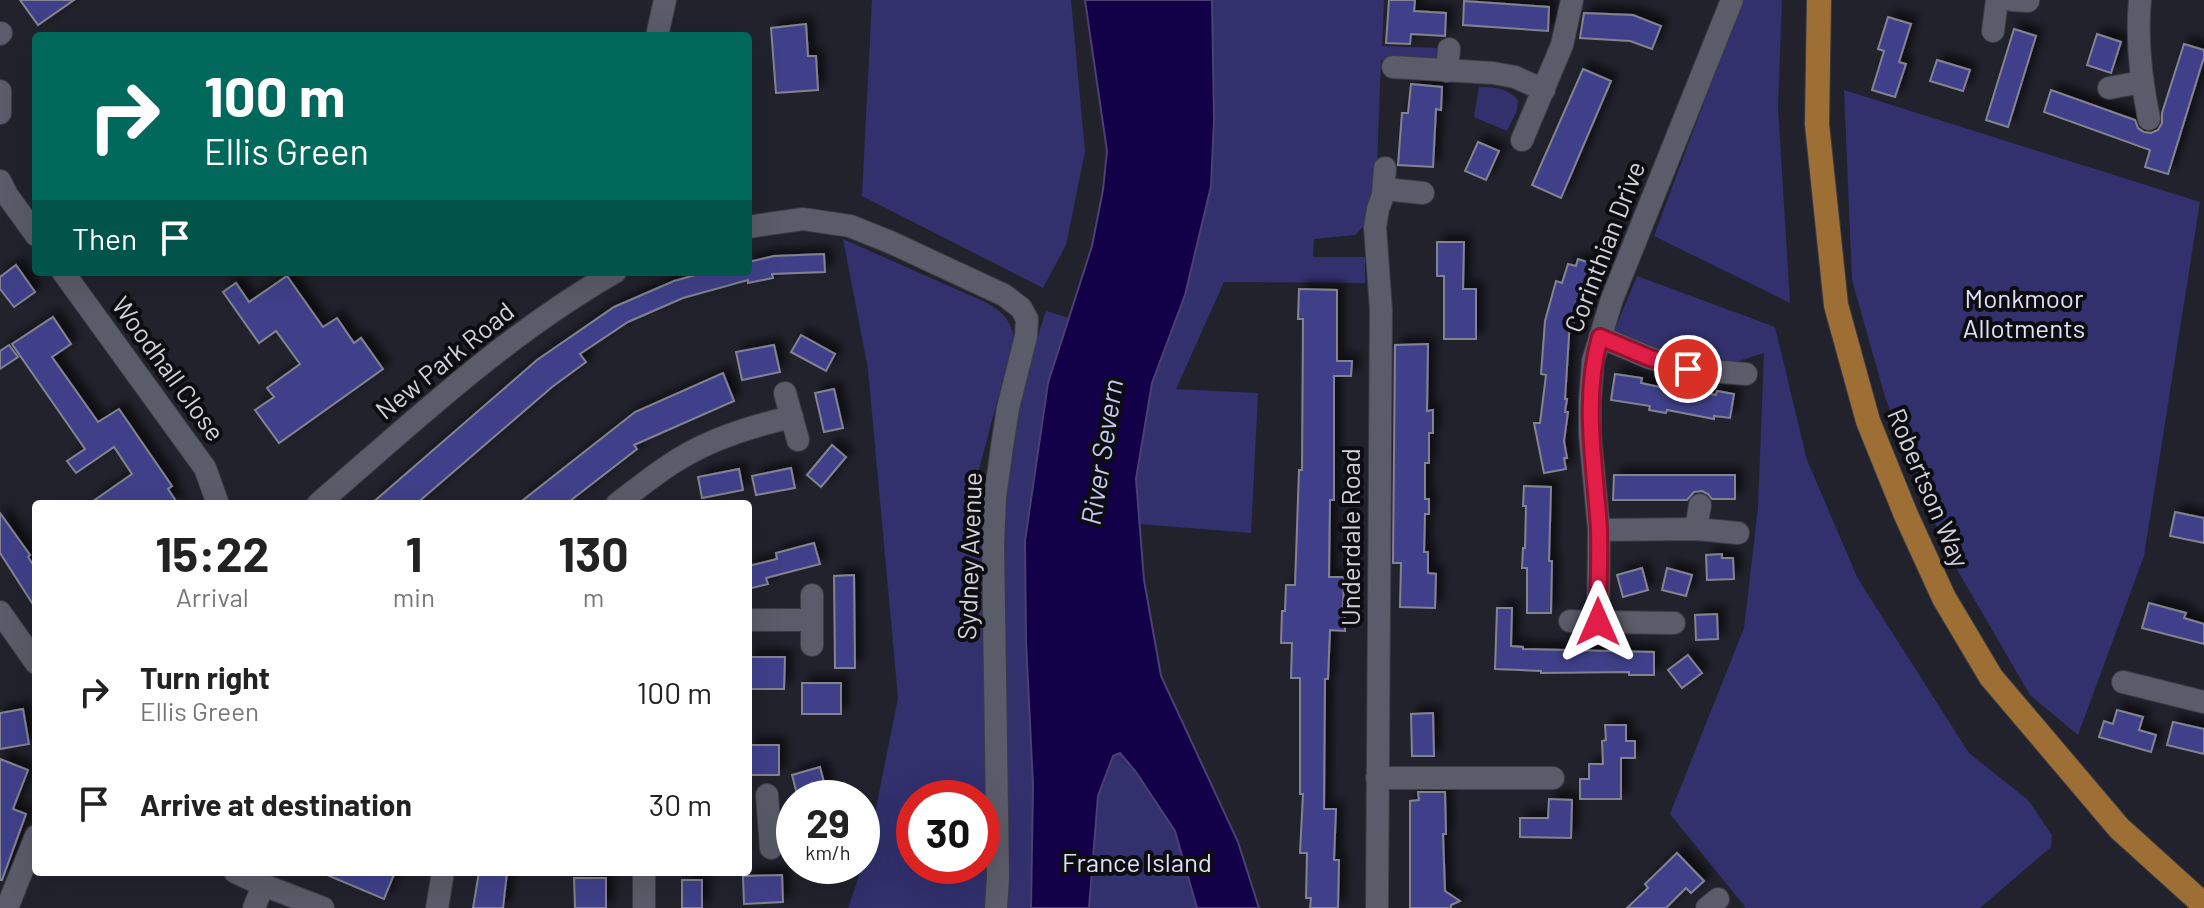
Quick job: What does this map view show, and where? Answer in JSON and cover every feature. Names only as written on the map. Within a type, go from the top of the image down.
[{"type":"main road","name":"Robertson Way","points":[[1819,0],[1817,124],[1836,305],[1868,421],[1906,515],[1944,598],[1991,677],[2119,828],[2204,905]]},
{"type":"street","points":[[658,32],[665,0]]},
{"type":"street","points":[[1522,140],[1562,45],[1572,0]]},
{"type":"street","name":"Corinthian Drive","points":[[1598,622],[1599,530],[1590,435],[1593,361],[1612,299],[1732,0]]},
{"type":"street","points":[[1993,31],[1997,0]]},
{"type":"street","points":[[2140,0],[2142,82],[2149,119]]},
{"type":"street","points":[[1393,67],[1448,60],[1515,77],[1544,90]]},
{"type":"street","points":[[2109,88],[2142,82]]},
{"type":"street","points":[[0,91],[0,113]]},
{"type":"street","name":"Underdale Road","points":[[1377,908],[1381,310],[1375,227],[1385,179],[1423,193]]},
{"type":"street","points":[[0,181],[32,229]]},
{"type":"street","name":"Sydney Avenue","points":[[752,226],[803,219],[850,226],[1004,295],[1021,308],[1027,319],[1026,336],[1008,408],[995,497],[996,908]]},
{"type":"street","name":"Woodhall Close","points":[[66,276],[205,468],[217,500]]},
{"type":"street","name":"New Park Road","points":[[323,500],[446,392],[579,293],[608,276]]},
{"type":"street","points":[[1600,337],[1650,358],[1688,369],[1746,374]]},
{"type":"street","points":[[785,393],[798,440]]},
{"type":"street","points":[[623,500],[679,459],[709,442],[792,417]]},
{"type":"street","points":[[1696,529],[1700,505]]},
{"type":"street","points":[[1599,530],[1696,529],[1738,533]]},
{"type":"street","points":[[812,595],[812,645]]},
{"type":"street","points":[[0,612],[32,657]]},
{"type":"street","points":[[752,620],[812,620]]},
{"type":"street","points":[[1570,621],[1674,623]]},
{"type":"street","points":[[2123,682],[2204,702]]},
{"type":"street","points":[[1377,778],[1553,778]]},
{"type":"street","points":[[767,795],[759,824],[771,848]]},
{"type":"street","points":[[7,908],[32,851]]},
{"type":"street","points":[[244,876],[323,908]]},
{"type":"street","points":[[437,908],[442,876]]},
{"type":"street","points":[[644,876],[644,908]]},
{"type":"street","points":[[254,908],[263,885]]},
{"type":"green space","points":[[872,0],[1071,0],[1085,152],[1066,245],[1043,288],[862,196]]},
{"type":"green space","points":[[1212,0],[1384,0],[1382,46],[1439,48],[1436,57],[1425,63],[1381,60],[1376,191],[1371,219],[1355,235],[1314,239],[1313,257],[1365,257],[1365,283],[1224,282],[1176,389],[1258,393],[1251,533],[1139,524],[1136,478],[1152,383],[1185,295],[1214,120]]},
{"type":"green space","points":[[1742,0],[1782,0],[1778,107],[1790,303],[1654,236]]},
{"type":"green space","points":[[1479,87],[1500,89],[1518,100],[1517,110],[1507,131],[1474,117]]},
{"type":"green space","name":"Monkmoor Allotments","points":[[1844,90],[2200,202],[2144,556],[2078,735],[2030,695],[1959,573],[1921,494],[1885,397],[1852,280]]},
{"type":"green space","points":[[843,239],[985,302],[1004,316],[1013,331],[1014,338],[971,499],[988,500],[991,780],[896,780],[896,884],[993,884],[993,908],[848,908],[856,884],[880,884],[880,788],[898,698],[868,369]]},
{"type":"green space","points":[[1637,276],[1775,327],[1807,460],[1858,579],[1969,753],[2028,800],[2052,835],[2051,847],[1980,908],[1746,908],[1670,814],[1744,628],[1758,508],[1764,353],[1729,364],[1698,363],[1613,334]]},
{"type":"green space","points":[[1046,311],[1069,318],[1048,383],[1026,641],[1033,785],[1031,908],[1004,908],[1001,529],[1011,447],[1024,378]]},
{"type":"green space","name":"France Island","points":[[1120,753],[1175,831],[1197,908],[1089,908],[1098,796],[1113,755]]},
{"type":"water","name":"River Severn","points":[[1085,0],[1212,0],[1214,120],[1211,186],[1185,295],[1152,383],[1136,479],[1144,580],[1161,676],[1238,842],[1259,908],[1197,908],[1175,831],[1120,753],[1113,756],[1098,796],[1089,908],[1031,908],[1033,785],[1025,541],[1048,383],[1092,246],[1107,151]]},
{"type":"building","points":[[20,0],[74,0],[38,25]]},
{"type":"building","points":[[1389,0],[1415,0],[1414,11],[1446,13],[1445,36],[1411,34],[1410,44],[1386,43]]},
{"type":"building","points":[[1464,1],[1549,7],[1548,31],[1463,25]]},
{"type":"building","points":[[1584,13],[1633,15],[1661,26],[1652,49],[1630,41],[1580,38]]},
{"type":"building","points":[[1888,17],[1911,24],[1899,62],[1906,64],[1895,97],[1872,90],[1884,51],[1878,49]]},
{"type":"building","points":[[806,24],[808,56],[816,56],[818,90],[776,93],[771,28]]},
{"type":"building","points":[[2014,29],[2036,36],[2008,127],[1986,120]]},
{"type":"building","points":[[2097,34],[2121,42],[2111,73],[2087,65]]},
{"type":"building","points":[[2184,44],[2204,50],[2204,57],[2168,174],[2145,167],[2150,150],[2044,112],[2051,90],[2135,120],[2144,132],[2158,130]]},
{"type":"building","points":[[1937,60],[1970,70],[1963,91],[1930,81]]},
{"type":"building","points":[[1583,69],[1611,81],[1561,198],[1532,185]]},
{"type":"building","points":[[1411,84],[1442,87],[1441,110],[1436,109],[1433,167],[1398,165],[1402,113],[1408,113]]},
{"type":"building","points":[[1478,142],[1499,151],[1486,180],[1465,171]]},
{"type":"building","points":[[1437,242],[1464,242],[1463,289],[1476,289],[1476,339],[1444,339],[1444,276],[1437,276]]},
{"type":"building","points":[[824,254],[825,272],[772,274],[773,278],[748,283],[748,280],[683,298],[628,322],[580,354],[586,362],[552,387],[421,500],[376,500],[537,360],[614,307],[692,276],[752,276],[752,261],[774,256]]},
{"type":"building","points":[[1578,259],[1596,265],[1588,287],[1585,286],[1574,322],[1570,320],[1565,399],[1565,412],[1568,412],[1564,441],[1566,469],[1544,473],[1534,423],[1540,423],[1546,375],[1541,374],[1545,321],[1556,281],[1562,283],[1568,264],[1576,266]]},
{"type":"building","points":[[16,265],[35,292],[14,307],[0,289],[0,277]]},
{"type":"building","points":[[287,276],[323,327],[337,318],[354,343],[361,338],[383,369],[279,443],[255,410],[274,397],[267,388],[300,364],[276,331],[259,343],[223,292],[236,283],[249,302]]},
{"type":"building","points":[[1299,289],[1337,290],[1337,361],[1352,361],[1351,376],[1334,376],[1334,500],[1330,500],[1329,577],[1344,577],[1345,631],[1330,630],[1328,679],[1325,679],[1324,809],[1336,809],[1334,860],[1339,860],[1338,908],[1310,908],[1311,898],[1306,898],[1307,853],[1300,853],[1303,794],[1300,794],[1300,678],[1291,678],[1292,643],[1281,643],[1286,585],[1295,585],[1299,470],[1302,470],[1303,319],[1298,319]]},
{"type":"building","points":[[53,317],[71,344],[52,357],[98,422],[119,409],[172,486],[168,489],[175,500],[95,500],[132,474],[114,447],[76,473],[67,461],[85,449],[12,344]]},
{"type":"building","points":[[801,335],[835,354],[826,371],[791,352]]},
{"type":"building","points":[[1428,344],[1427,411],[1433,410],[1433,433],[1429,433],[1429,463],[1425,463],[1425,499],[1429,499],[1429,514],[1425,514],[1424,552],[1428,552],[1428,573],[1436,574],[1435,608],[1400,607],[1401,563],[1393,563],[1395,345]]},
{"type":"building","points":[[9,345],[18,357],[0,369],[0,351]]},
{"type":"building","points":[[774,345],[780,372],[742,380],[736,352]]},
{"type":"building","points":[[723,373],[734,401],[634,445],[637,449],[571,500],[523,500],[635,412]]},
{"type":"building","points":[[1615,374],[1642,378],[1641,383],[1669,389],[1670,386],[1716,395],[1717,391],[1734,394],[1730,418],[1714,416],[1714,419],[1667,410],[1666,413],[1649,410],[1650,406],[1611,400]]},
{"type":"building","points":[[834,389],[843,428],[824,432],[815,393]]},
{"type":"building","points":[[832,445],[846,457],[821,487],[807,475]]},
{"type":"building","points":[[791,468],[795,488],[756,495],[752,476]]},
{"type":"building","points":[[739,469],[743,490],[702,498],[698,477]]},
{"type":"building","points":[[1614,475],[1735,475],[1735,499],[1712,499],[1702,491],[1694,492],[1687,500],[1613,500]]},
{"type":"building","points":[[1524,486],[1551,487],[1551,613],[1527,613],[1527,568],[1522,568],[1525,548]]},
{"type":"building","points":[[2175,512],[2204,518],[2204,543],[2170,536]]},
{"type":"building","points":[[0,513],[30,555],[32,603],[0,553]]},
{"type":"building","points":[[814,543],[820,564],[766,578],[768,584],[752,588],[752,565],[777,559],[776,553]]},
{"type":"building","points":[[1722,554],[1722,558],[1733,558],[1734,579],[1707,580],[1706,555]]},
{"type":"building","points":[[1642,568],[1648,590],[1623,597],[1617,575]]},
{"type":"building","points":[[1667,568],[1692,575],[1686,596],[1662,590]]},
{"type":"building","points":[[854,575],[855,668],[835,668],[834,576]]},
{"type":"building","points":[[2149,603],[2186,613],[2184,618],[2204,624],[2204,644],[2142,628]]},
{"type":"building","points":[[1497,608],[1512,608],[1511,646],[1523,649],[1654,652],[1654,675],[1495,669]]},
{"type":"building","points":[[1717,614],[1718,639],[1696,640],[1695,615]]},
{"type":"building","points":[[1688,655],[1702,673],[1682,688],[1668,670]]},
{"type":"building","points":[[752,657],[785,657],[784,689],[752,689]]},
{"type":"building","points":[[802,683],[841,683],[841,714],[802,714]]},
{"type":"building","points":[[23,709],[29,744],[0,749],[0,713]]},
{"type":"building","points":[[2117,710],[2143,717],[2139,730],[2156,735],[2151,752],[2099,737],[2104,721],[2113,724]]},
{"type":"building","points":[[1433,713],[1434,756],[1412,756],[1411,714]]},
{"type":"building","points":[[2173,722],[2204,729],[2204,754],[2167,745]]},
{"type":"building","points":[[1605,725],[1626,725],[1626,741],[1635,741],[1635,758],[1621,758],[1621,799],[1580,799],[1580,779],[1589,779],[1589,764],[1603,764]]},
{"type":"building","points":[[752,745],[779,745],[779,775],[752,775]]},
{"type":"building","points":[[0,759],[28,770],[13,809],[26,814],[2,880],[0,880]]},
{"type":"building","points":[[820,767],[823,780],[793,780],[792,775]]},
{"type":"building","points":[[1418,792],[1445,792],[1445,891],[1460,901],[1451,908],[1410,908],[1410,801],[1419,800]]},
{"type":"building","points":[[1549,799],[1572,800],[1571,838],[1520,837],[1520,818],[1548,818]]},
{"type":"building","points":[[1677,853],[1704,881],[1691,893],[1686,888],[1666,908],[1627,908],[1648,888],[1645,884]]},
{"type":"building","points":[[776,875],[776,884],[782,884],[783,902],[744,904],[743,876]]},
{"type":"building","points":[[329,876],[393,876],[384,899]]},
{"type":"building","points":[[478,876],[507,876],[503,908],[473,908]]},
{"type":"building","points":[[574,878],[606,878],[606,908],[575,908]]},
{"type":"building","points":[[682,880],[702,880],[702,908],[682,908]]},
{"type":"route","points":[[1598,622],[1599,530],[1590,401],[1593,361],[1600,337],[1650,358],[1688,369]]}]
